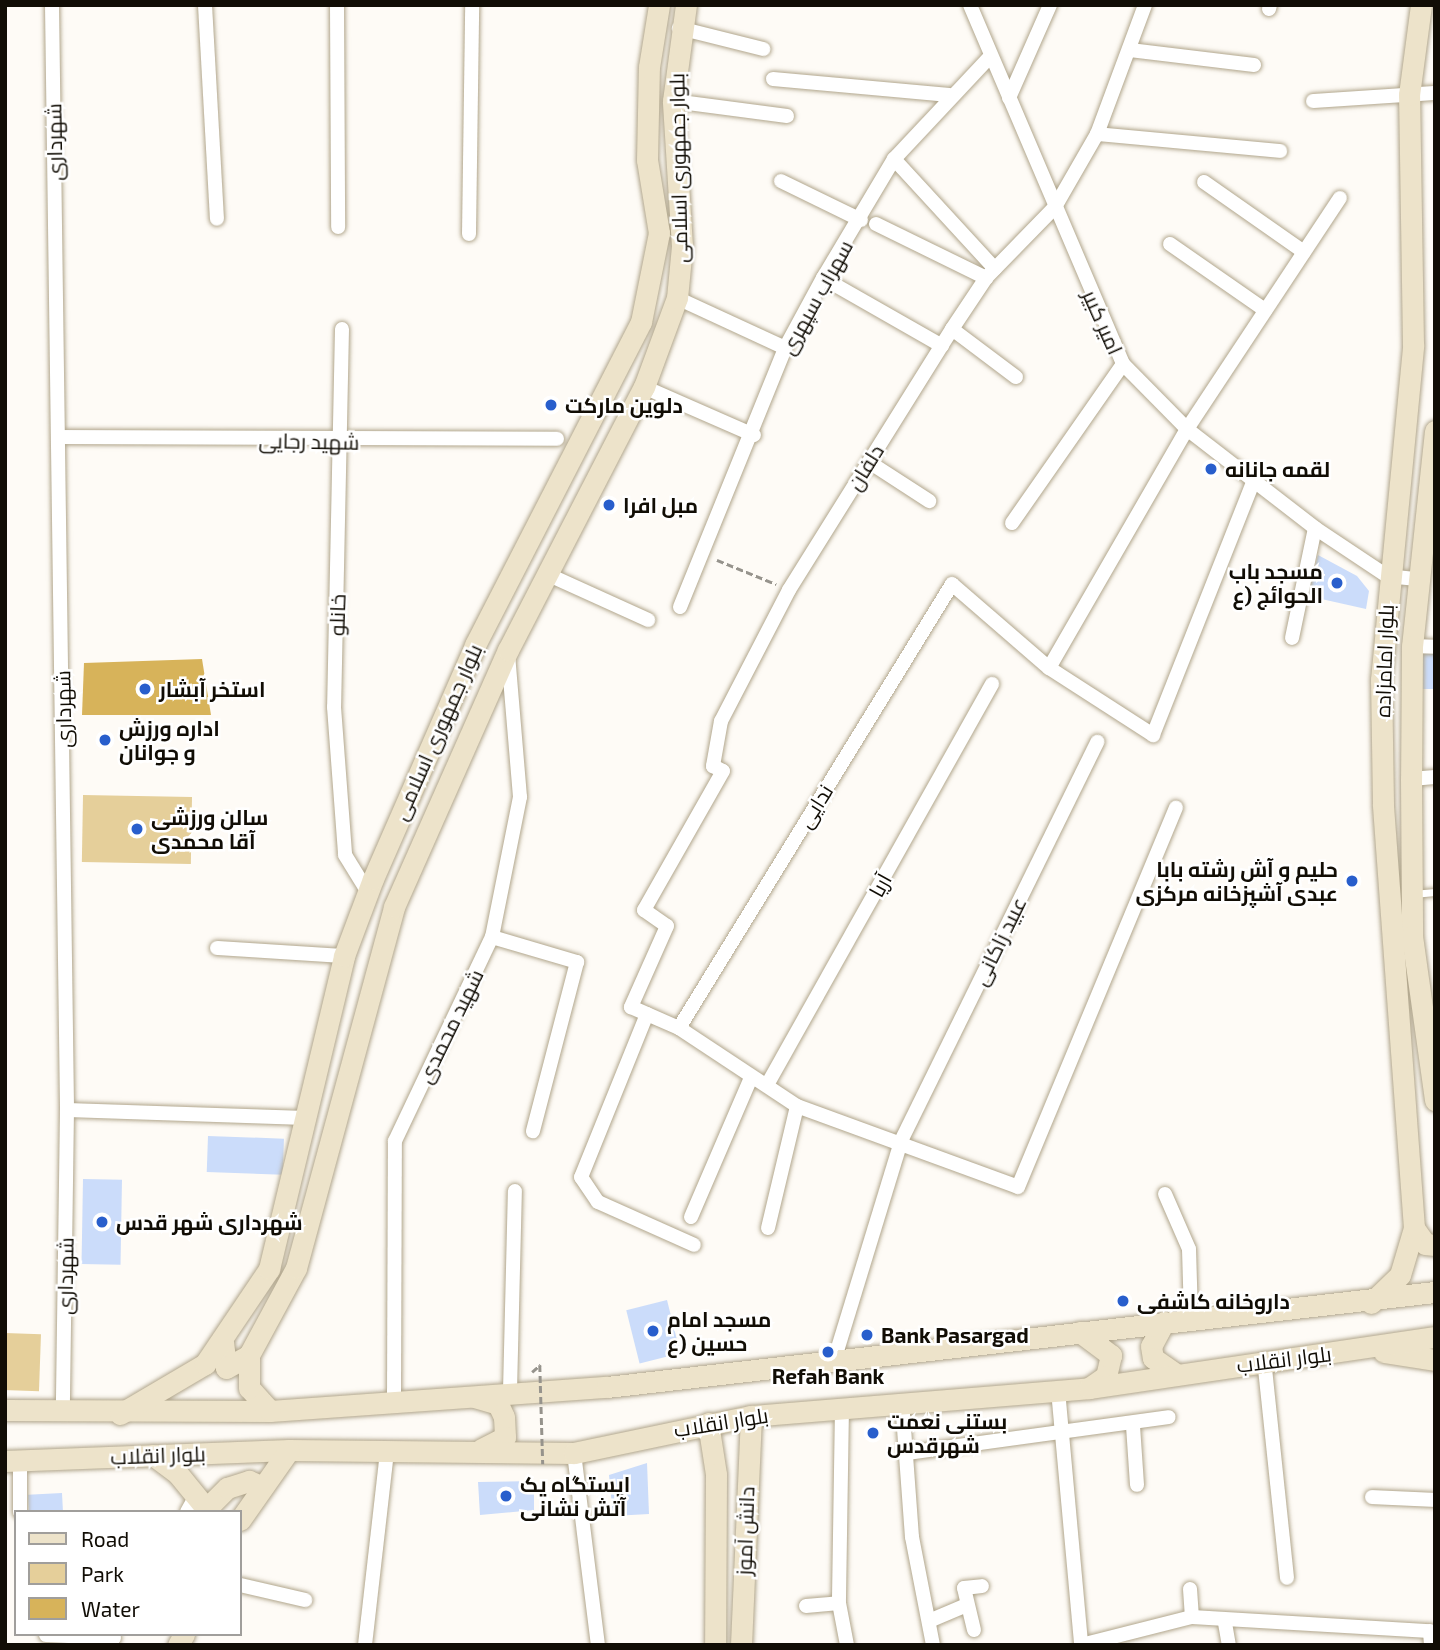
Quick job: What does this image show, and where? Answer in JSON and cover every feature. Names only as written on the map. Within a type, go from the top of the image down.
[{"type":"main road","name":"بلوار جمهوری اسلامی","points":[[120,1414],[185,1381],[223,1342],[269,1269],[344,956],[431,739],[641,322],[653,282],[659,233],[647,160],[648,94],[659,5]]},
{"type":"main road","name":"بلوار جمهوری اسلامی","points":[[249,1355],[296,1268],[394,907],[508,650],[644,387],[677,298],[682,246],[673,101],[679,28],[686,5]]},
{"type":"main road","name":"بلوار امامزاده","points":[[1371,1303],[1400,1275],[1413,1228],[1383,804],[1387,576],[1413,345],[1409,95],[1421,5]]},
{"type":"main road","name":"بلوار امامزاده","points":[[1435,431],[1431,490],[1417,579],[1412,646],[1410,779],[1412,894],[1431,1038],[1435,1100]]},
{"type":"main road","points":[[531,542],[559,554]]},
{"type":"main road","points":[[1413,1228],[1425,1244],[1435,1245]]},
{"type":"main road","name":"بلوار انقلاب","points":[[5,1410],[120,1414],[270,1411],[472,1396],[518,1384],[607,1387],[833,1364],[1164,1322],[1191,1316],[1371,1303],[1435,1292]]},
{"type":"main road","points":[[1164,1322],[1151,1346],[1153,1358],[1177,1375]]},
{"type":"main road","points":[[1080,1332],[1111,1355],[1106,1376],[1089,1388]]},
{"type":"main road","name":"بلوار انقلاب","points":[[13,1460],[289,1450],[574,1453],[751,1416],[902,1401],[1089,1388],[1264,1359],[1365,1349],[1435,1337]]},
{"type":"main road","points":[[223,1342],[226,1368],[249,1355],[249,1388],[270,1411]]},
{"type":"main road","points":[[1365,1349],[1435,1360]]},
{"type":"main road","points":[[472,1396],[498,1404],[506,1428],[505,1437],[475,1451]]},
{"type":"main road","name":"دانش آموز","points":[[741,1645],[751,1416]]},
{"type":"main road","name":"دانش آموز","points":[[708,1423],[716,1474],[715,1645]]},
{"type":"main road","points":[[242,1517],[261,1486],[289,1450]]},
{"type":"main road","points":[[153,1455],[199,1507],[227,1488],[249,1480],[261,1486]]},
{"type":"main road","points":[[716,1474],[733,1462],[747,1471]]},
{"type":"street","name":"شهرداری","points":[[51,5],[61,438],[67,1110],[64,1412]]},
{"type":"street","points":[[205,5],[216,219]]},
{"type":"street","points":[[337,5],[338,227]]},
{"type":"street","points":[[469,234],[472,5]]},
{"type":"street","name":"امیر کبیر","points":[[971,5],[989,58],[1122,365],[1187,429],[1253,482],[1387,576]]},
{"type":"street","points":[[1009,99],[1050,5]]},
{"type":"street","name":"دلفان","points":[[647,1014],[631,1007],[667,926],[644,909],[723,771],[713,766],[722,721],[789,590],[952,329],[991,274],[1055,207],[1097,134],[1145,5]]},
{"type":"street","points":[[679,28],[763,49]]},
{"type":"street","points":[[1130,50],[1254,65]]},
{"type":"street","name":"سهراب سپهری","points":[[680,607],[754,435],[785,348],[823,278],[861,220],[894,159],[949,95],[989,58]]},
{"type":"street","points":[[773,79],[949,95]]},
{"type":"street","points":[[1313,101],[1435,93]]},
{"type":"street","points":[[673,101],[787,116]]},
{"type":"street","points":[[1097,134],[1280,151]]},
{"type":"street","points":[[894,159],[991,274]]},
{"type":"street","points":[[781,181],[861,220]]},
{"type":"street","points":[[1204,182],[1304,252]]},
{"type":"street","points":[[1253,482],[1153,735],[1049,668],[1187,429],[1340,198]]},
{"type":"street","points":[[876,224],[991,274]]},
{"type":"street","points":[[1170,244],[1265,310]]},
{"type":"street","points":[[823,278],[942,346]]},
{"type":"street","points":[[677,298],[785,348]]},
{"type":"street","name":"خانلو","points":[[342,329],[334,707],[345,855],[369,894]]},
{"type":"street","points":[[952,329],[1016,377]]},
{"type":"street","points":[[1012,523],[1122,365]]},
{"type":"street","points":[[644,387],[754,435]]},
{"type":"street","name":"شهید رجایی","points":[[61,438],[341,442],[557,439]]},
{"type":"street","points":[[869,462],[929,501]]},
{"type":"street","points":[[1292,638],[1315,528]]},
{"type":"street","points":[[549,575],[648,620]]},
{"type":"street","points":[[1387,576],[1417,579]]},
{"type":"street","name":"ندایی","points":[[678,1028],[952,584],[1049,668]]},
{"type":"street","points":[[1412,646],[1435,647]]},
{"type":"street","name":"شهید محمدی","points":[[394,1401],[395,1141],[492,937],[520,797],[508,650]]},
{"type":"street","name":"آریا","points":[[767,1085],[992,684]]},
{"type":"street","name":"عبید زاکانی","points":[[833,1364],[901,1141],[1097,742]]},
{"type":"street","points":[[1410,779],[1435,777]]},
{"type":"street","points":[[694,1245],[598,1202],[581,1177],[647,1014],[678,1028],[797,1106],[901,1141],[1018,1187],[1176,808]]},
{"type":"street","points":[[492,937],[577,962],[533,1131]]},
{"type":"street","points":[[217,948],[344,956]]},
{"type":"street","points":[[691,1217],[751,1077]]},
{"type":"street","points":[[768,1228],[797,1106]]},
{"type":"street","points":[[67,1110],[306,1118]]},
{"type":"street","points":[[516,1191],[518,1384]]},
{"type":"street","points":[[1165,1194],[1189,1249],[1191,1316]]},
{"type":"street","points":[[1264,1359],[1287,1578]]},
{"type":"street","points":[[1058,1390],[1061,1437],[1089,1644],[1192,1617],[1225,1623],[1430,1631],[1431,1645]]},
{"type":"street","points":[[902,1401],[912,1537],[933,1645]]},
{"type":"street","points":[[842,1407],[839,1603],[847,1645]]},
{"type":"street","points":[[907,1452],[1061,1437],[1133,1426],[1169,1417]]},
{"type":"street","points":[[1133,1426],[1137,1485]]},
{"type":"street","points":[[365,1645],[387,1451]]},
{"type":"street","points":[[574,1453],[598,1645]]},
{"type":"street","points":[[13,1460],[20,1510]]},
{"type":"street","points":[[1372,1497],[1435,1500]]},
{"type":"street","points":[[242,1585],[305,1600]]},
{"type":"street","points":[[974,1630],[965,1606],[964,1588],[982,1586]]},
{"type":"street","points":[[1190,1589],[1192,1617]]},
{"type":"street","points":[[806,1606],[839,1603]]},
{"type":"street","points":[[929,1621],[965,1606]]},
{"type":"street","points":[[1225,1623],[1229,1645]]},
{"type":"street","points":[[63,1636],[114,1639]]},
{"type":"lane","points":[[1412,894],[1435,892]]},
{"type":"path","points":[[704,555],[789,590]]},
{"type":"path","points":[[518,1384],[540,1366],[543,1464]]},
{"type":"green space","name":"سالن ورزشی آقا محمدی","points":[[83,795],[192,797],[191,864],[82,862]]},
{"type":"green space","points":[[5,1333],[41,1334],[39,1391],[5,1390]]},
{"type":"water","name":"استخر آبشار","points":[[202,659],[211,715],[82,715],[84,663]]},
{"type":"building","name":"مسجد باب الحوائج (ع","points":[[1318,555],[1357,576],[1369,591],[1366,609],[1308,596]]},
{"type":"building","points":[[1422,647],[1435,647],[1435,689],[1422,689]]},
{"type":"building","points":[[208,1136],[284,1139],[283,1175],[207,1172]]},
{"type":"building","name":"شهرداری شهر قدس","points":[[83,1179],[122,1180],[121,1265],[82,1264]]},
{"type":"building","name":"مسجد امام حسین (ع","points":[[667,1300],[680,1353],[640,1364],[626,1310]]},
{"type":"building","points":[[647,1463],[649,1514],[613,1516],[609,1475]]},
{"type":"building","name":"ایستگاه یک آتش نشانی","points":[[534,1481],[534,1510],[480,1515],[478,1482]]},
{"type":"building","points":[[62,1493],[63,1510],[29,1510],[28,1495]]},
{"type":"place","name":"دلوین مارکت","points":[[551,405]]},
{"type":"place","name":"لقمه جانانه","points":[[1211,469]]},
{"type":"place","name":"مبل افرا","points":[[609,505]]},
{"type":"place","name":"مسجد باب الحوائج (ع","points":[[1337,583]]},
{"type":"place","name":"استخر آبشار","points":[[145,689]]},
{"type":"place","name":"اداره ورزش و جوانان","points":[[105,740]]},
{"type":"place","name":"سالن ورزشی آقا محمدی","points":[[137,829]]},
{"type":"place","name":"حلیم و آش رشته بابا عبدی آشپزخانه مرکزی","points":[[1352,881]]},
{"type":"place","name":"شهرداری شهر قدس","points":[[102,1222]]},
{"type":"place","name":"داروخانه کاشفی","points":[[1123,1301]]},
{"type":"place","name":"مسجد امام حسین (ع","points":[[653,1331]]},
{"type":"place","name":"Bank Pasargad","points":[[867,1335]]},
{"type":"place","name":"Refah Bank","points":[[828,1352]]},
{"type":"place","name":"بستنی نعمت شهرقدس","points":[[873,1433]]},
{"type":"place","name":"ایستگاه یک آتش نشانی","points":[[506,1496]]}]
